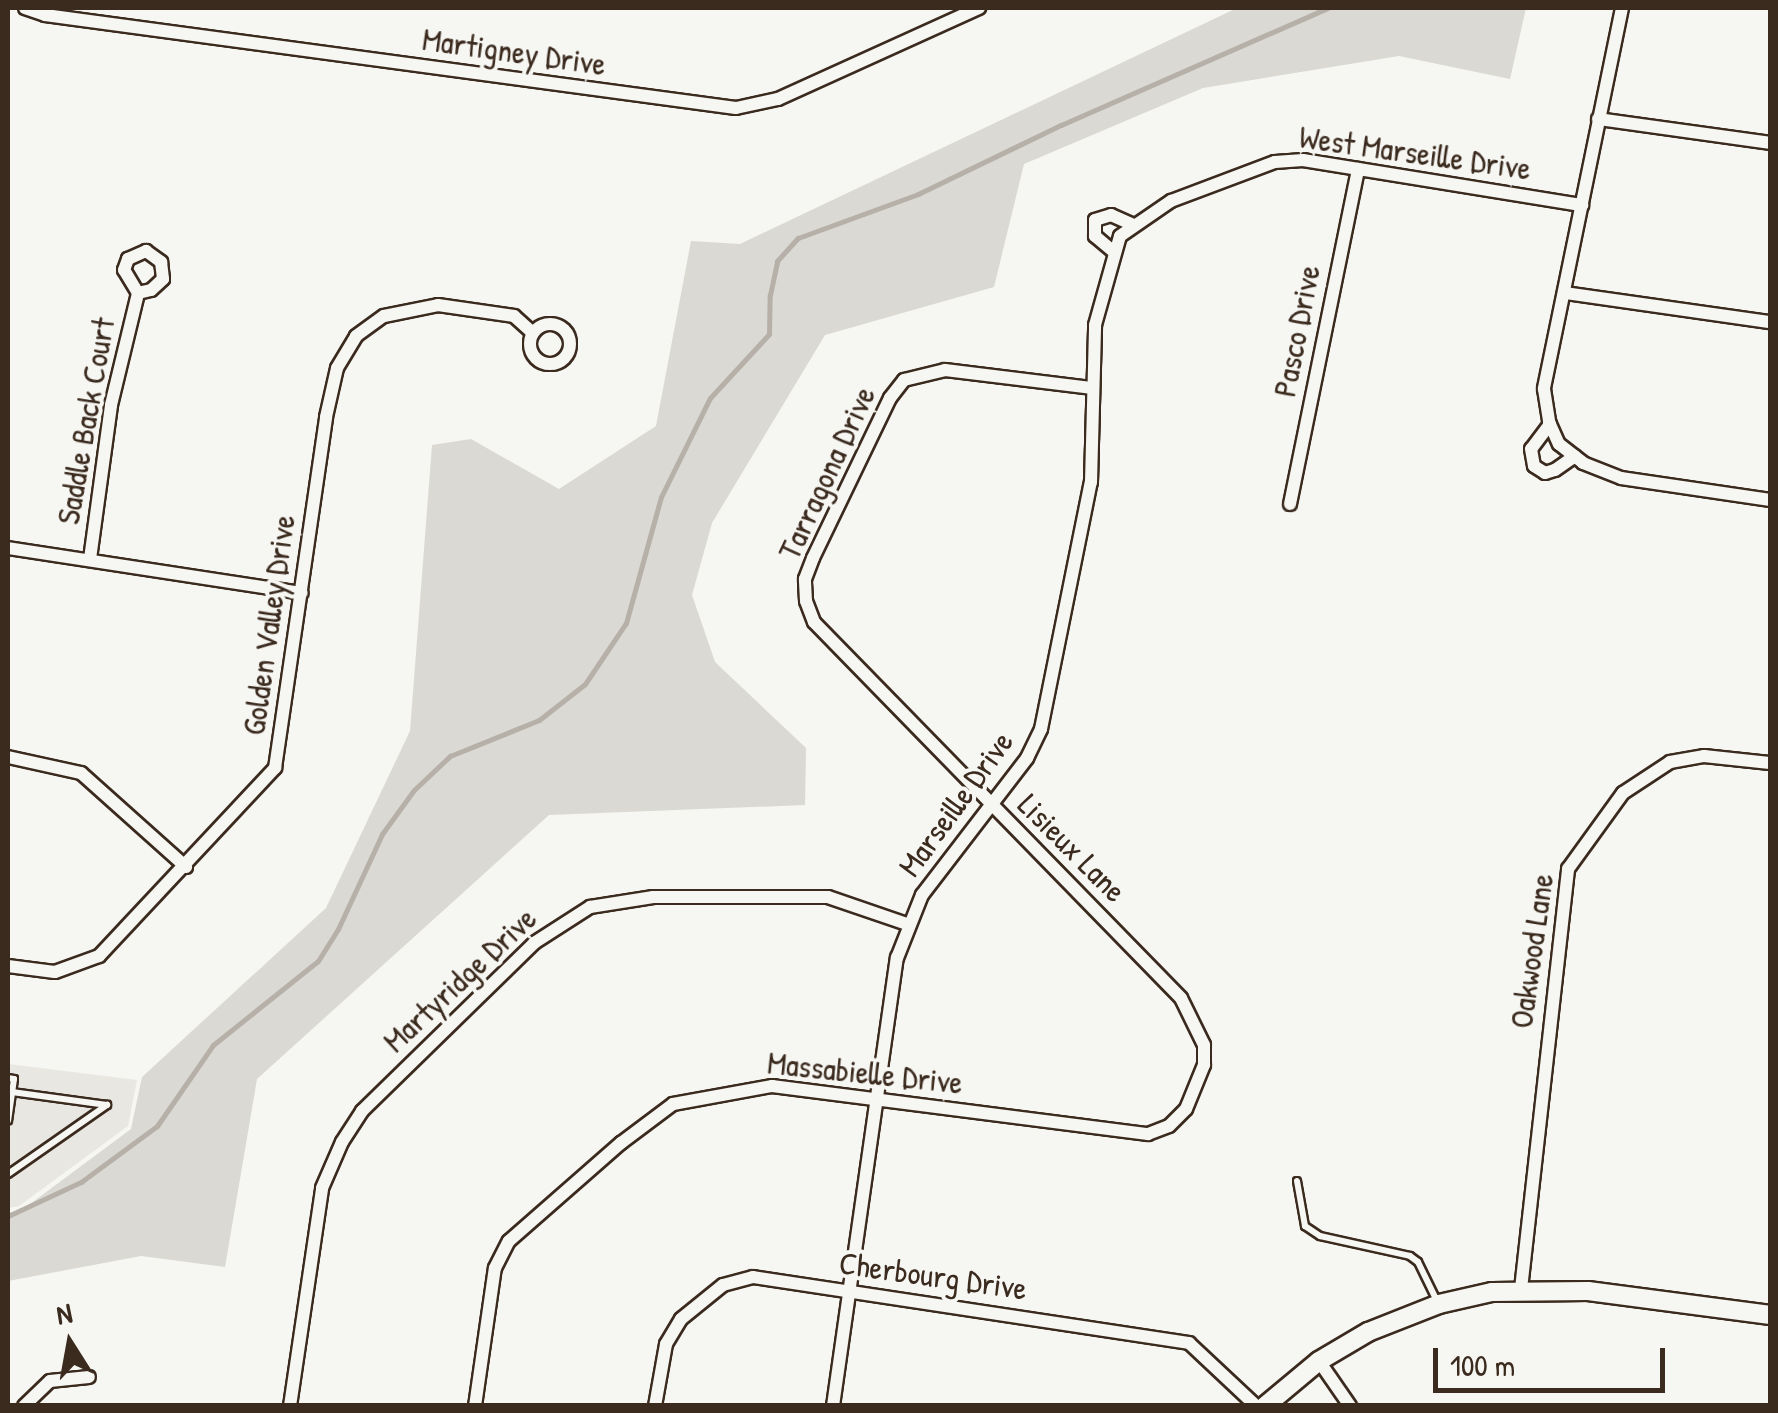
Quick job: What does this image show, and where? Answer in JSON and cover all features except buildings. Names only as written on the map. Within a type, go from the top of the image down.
[{"type":"street","name":"Martigney Drive","points":[[25,8],[64,18],[736,108],[778,99],[979,8]]},
{"type":"street","points":[[1622,8],[1544,389],[1550,424],[1559,444],[1620,478],[1770,500]]},
{"type":"street","points":[[1598,119],[1770,144]]},
{"type":"street","name":"West Marseille Drive","points":[[1120,236],[1170,201],[1275,162],[1304,160],[1582,205]]},
{"type":"street","name":"Pasco Drive","points":[[1290,504],[1358,170]]},
{"type":"street","name":"West Marseille Drive","points":[[1114,252],[1095,236],[1096,220],[1111,215],[1134,225]]},
{"type":"street","name":"Marseille Drive","points":[[834,1406],[897,958],[922,894],[991,806],[1042,729],[1091,482],[1094,326],[1120,236]]},
{"type":"street","name":"Saddle Back Court","points":[[90,560],[111,405],[138,293]]},
{"type":"street","points":[[1565,293],[1770,322]]},
{"type":"street","name":"Golden Valley Drive","points":[[8,966],[55,972],[99,956],[186,868],[275,768],[326,417],[337,368],[356,336],[384,316],[438,305],[514,316],[534,332]]},
{"type":"street","name":"Tarragona Drive","points":[[806,602],[805,580],[813,558],[890,398],[904,380],[946,370],[1090,388]]},
{"type":"street","points":[[1550,424],[1531,449],[1534,466],[1545,473],[1575,456]]},
{"type":"street","points":[[8,548],[302,593]]},
{"type":"street","name":"Lisieux Lane","points":[[806,602],[814,622],[1181,998],[1204,1045],[1204,1065],[1186,1109]]},
{"type":"street","name":"Oakwood Lane","points":[[1521,1289],[1568,869],[1623,793],[1670,762],[1704,756],[1770,763]]},
{"type":"street","points":[[8,757],[81,773],[186,868]]},
{"type":"street","name":"Martyridge Drive","points":[[290,1406],[322,1188],[342,1142],[362,1110],[534,943],[590,907],[653,898],[828,897],[908,924]]},
{"type":"street","name":"Massabielle Drive","points":[[475,1406],[496,1268],[510,1241],[621,1142],[673,1104],[738,1089],[772,1086],[1148,1134],[1169,1126],[1186,1109]]},
{"type":"street","name":"Cherbourg Drive","points":[[656,1406],[666,1344],[681,1320],[723,1285],[753,1277],[1189,1344],[1256,1406]]},
{"type":"street","points":[[1265,1406],[1319,1361],[1368,1332],[1439,1304],[1521,1289],[1588,1290],[1770,1315]]},
{"type":"street","points":[[1319,1361],[1350,1406]]},
{"type":"street","points":[[24,1406],[50,1381],[89,1377]]},
{"type":"lane","points":[[8,1121],[11,1078]]},
{"type":"lane","points":[[8,1174],[108,1105],[12,1092]]},
{"type":"lane","points":[[1297,1182],[1305,1226],[1320,1236],[1410,1256],[1418,1262],[1439,1304]]},
{"type":"shaded area","points":[[1237,8],[1526,8],[1510,79],[1399,56],[1203,88],[1024,164],[994,287],[825,335],[712,523],[692,595],[715,662],[806,748],[805,805],[549,815],[257,1079],[225,1267],[141,1256],[8,1281],[8,1213],[22,1210],[131,1129],[142,1077],[326,908],[410,731],[432,445],[471,439],[559,489],[656,426],[691,241],[740,244]]},
{"type":"shaded area","points":[[8,1064],[137,1080],[128,1126],[19,1206],[8,1208]]},
{"type":"waterway","points":[[8,1216],[81,1182],[157,1126],[213,1045],[318,961],[338,929],[382,834],[414,790],[450,756],[539,720],[585,684],[626,623],[661,497],[710,398],[769,334],[770,295],[777,261],[798,238],[918,194],[1061,125],[1328,8]]}]
